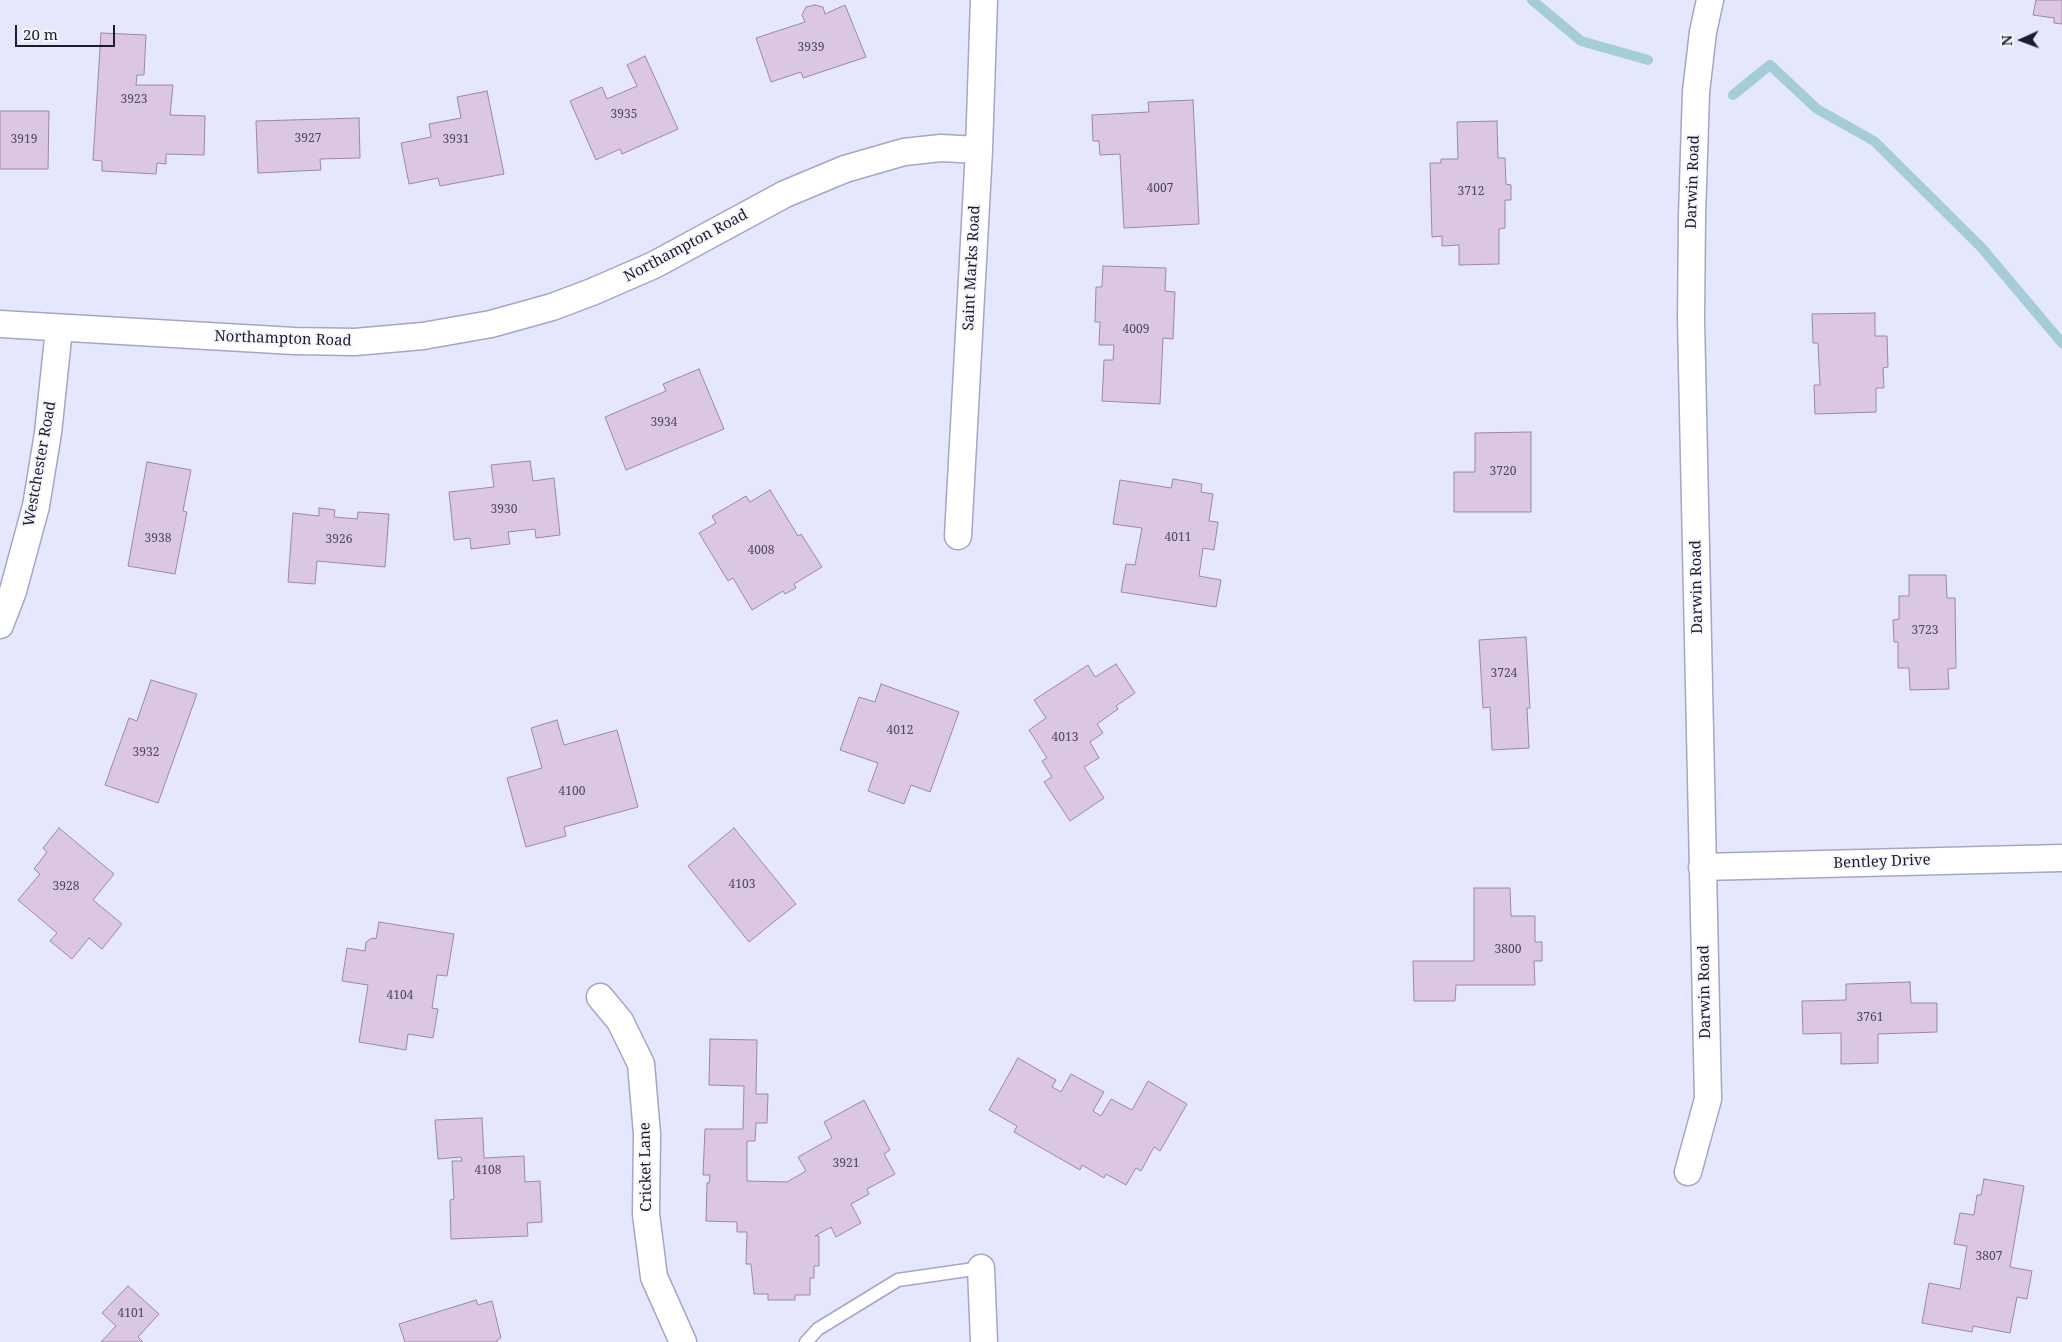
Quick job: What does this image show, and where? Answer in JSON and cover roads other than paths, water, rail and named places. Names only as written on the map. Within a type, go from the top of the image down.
[{"type":"street","name":"Saint Marks Road","points":[[958,536],[979,150],[984,0]]},
{"type":"street","name":"Darwin Road","points":[[1688,1172],[1708,1099],[1692,329],[1692,216],[1696,92],[1703,32],[1710,0]]},
{"type":"street","name":"Northampton Road","points":[[0,324],[59,329],[355,342],[423,336],[491,324],[552,307],[646,269],[776,199],[845,169],[904,152],[941,148],[979,150]]},
{"type":"street","name":"Westchester Road","points":[[0,625],[13,591],[36,506],[48,432],[59,329]]},
{"type":"street","name":"Bentley Drive","points":[[1702,867],[2062,858]]},
{"type":"street","name":"Cricket Lane","points":[[600,997],[620,1021],[640,1064],[647,1134],[646,1214],[654,1277],[683,1342]]},
{"type":"street","points":[[981,1268],[984,1342]]},
{"type":"lane","points":[[806,1342],[818,1329],[898,1280],[981,1268]]},
{"type":"waterway","points":[[1532,0],[1581,41],[1648,60]]},
{"type":"waterway","points":[[1733,95],[1770,65],[1817,109],[1874,141],[1981,247],[2062,343]]}]
